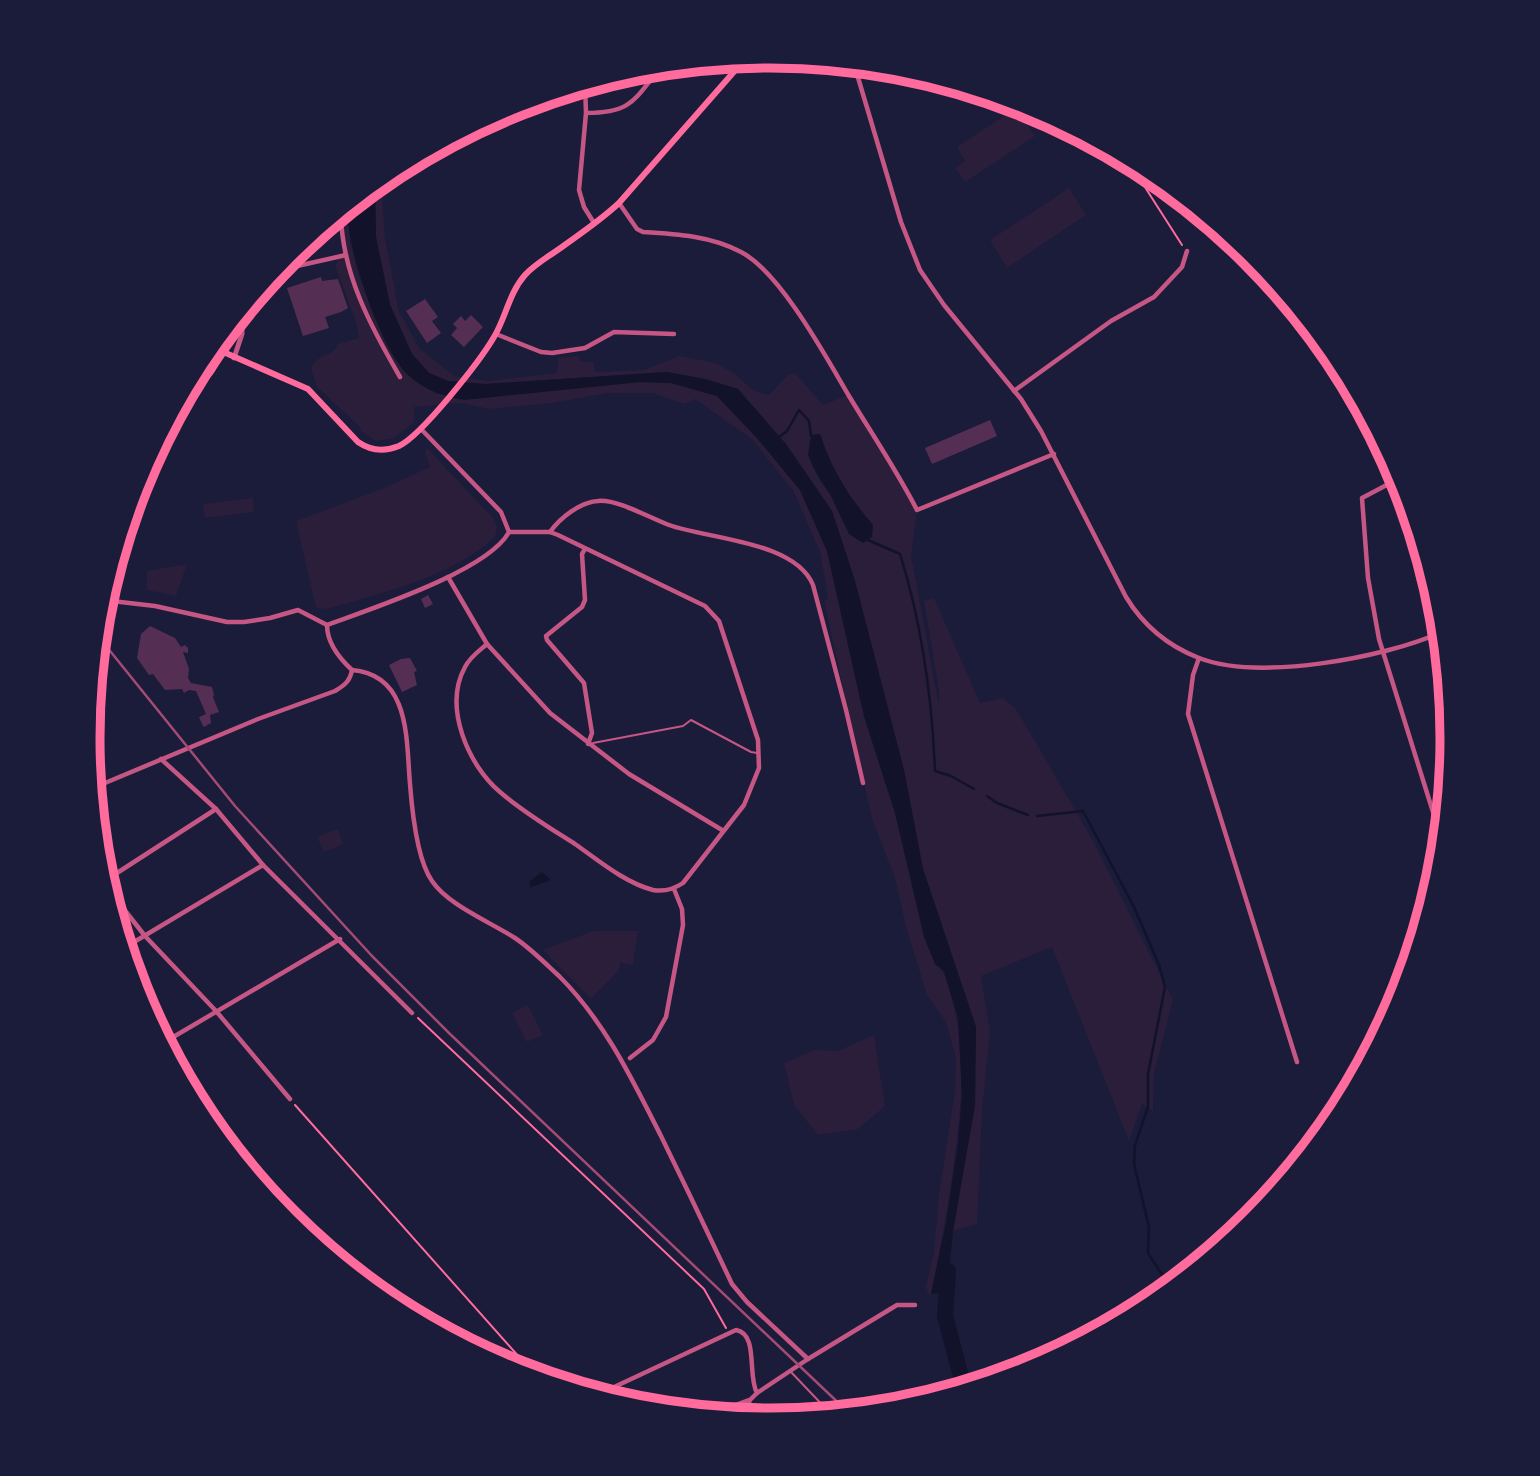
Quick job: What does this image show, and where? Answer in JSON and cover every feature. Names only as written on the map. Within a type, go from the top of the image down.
[{"type":"main road","points":[[223,353],[308,389],[358,442],[373,450],[395,447],[421,429],[464,377],[495,334],[515,288],[523,277],[540,261],[595,224],[619,203],[736,70]]},
{"type":"street","points":[[857,74],[901,222],[920,270],[944,305],[1014,391],[1054,454],[1135,613],[1150,628],[1167,641],[1199,658],[1241,666],[1318,663],[1383,652],[1415,644],[1432,636]]},
{"type":"street","points":[[586,113],[620,110],[651,79]]},
{"type":"street","points":[[585,95],[586,113],[579,190],[584,207],[595,224]]},
{"type":"street","points":[[619,203],[643,232],[694,236],[732,248],[759,264],[773,278],[835,371],[917,510],[1054,454]]},
{"type":"street","points":[[342,223],[346,255],[366,316],[400,377]]},
{"type":"street","points":[[1014,391],[1111,321],[1154,297],[1182,267],[1187,251]]},
{"type":"street","points":[[293,267],[346,255]]},
{"type":"street","points":[[234,358],[242,326]]},
{"type":"street","points":[[495,334],[541,352],[552,353],[585,348],[614,332],[674,334]]},
{"type":"street","points":[[204,381],[212,375],[219,358]]},
{"type":"street","points":[[421,429],[501,512],[509,532]]},
{"type":"street","points":[[1390,484],[1362,498],[1368,579],[1383,652],[1435,818]]},
{"type":"street","points":[[139,515],[145,499]]},
{"type":"street","points":[[550,532],[581,506],[603,500],[670,525],[749,544],[794,562],[803,569],[813,584],[863,783]]},
{"type":"street","points":[[487,644],[466,666],[458,691],[457,705],[462,730],[481,772],[499,792],[612,869],[655,890],[674,889],[683,883],[744,805],[759,768],[758,740],[719,621],[705,606],[550,532],[509,532]]},
{"type":"street","points":[[114,601],[155,606],[227,622],[270,618],[298,610],[327,625],[448,577],[500,545],[509,532]]},
{"type":"street","points":[[585,548],[582,554],[585,600],[582,607],[547,636],[547,640],[584,683],[593,733],[588,745]]},
{"type":"street","points":[[448,577],[487,644],[550,713],[588,745],[646,786],[722,831]]},
{"type":"street","points":[[327,625],[327,633],[338,655],[352,670],[377,675],[389,687],[404,715],[418,839],[432,882],[463,907],[523,944],[581,1001],[624,1061],[732,1284],[747,1302],[808,1359]]},
{"type":"street","points":[[1199,658],[1193,675],[1188,714],[1297,1062]]},
{"type":"street","points":[[102,784],[173,753],[335,691],[351,678],[352,670]]},
{"type":"street","points":[[161,759],[216,809],[263,865],[412,1013]]},
{"type":"street","points":[[114,875],[216,809]]},
{"type":"street","points":[[133,943],[263,865]]},
{"type":"street","points":[[630,1058],[653,1040],[666,1017],[683,925],[682,909],[674,889]]},
{"type":"street","points":[[122,906],[145,936],[216,1011],[290,1099]]},
{"type":"street","points":[[171,1038],[340,939]]},
{"type":"street","points":[[747,1407],[757,1393],[808,1359],[897,1305],[915,1305]]},
{"type":"street","points":[[614,1389],[736,1330],[743,1331],[747,1336],[752,1385],[757,1393]]},
{"type":"street","points":[[730,1406],[750,1400]]},
{"type":"lane","points":[[588,745],[601,740],[683,726],[691,720],[751,752],[760,753]]},
{"type":"lane","points":[[790,1371],[823,1405]]},
{"type":"path","points":[[1141,180],[1187,251]]},
{"type":"path","points":[[421,1020],[704,1289],[728,1334]]},
{"type":"path","points":[[290,1099],[522,1360]]},
{"type":"shaded area","points":[[1009,113],[1023,118],[1035,136],[965,182],[955,168],[965,161],[957,147]]},
{"type":"shaded area","points":[[1069,188],[1086,215],[1007,268],[990,240]]},
{"type":"shaded area","points":[[382,193],[385,238],[399,311],[419,348],[454,376],[488,381],[557,373],[558,358],[579,356],[580,361],[594,362],[595,372],[644,370],[679,356],[716,363],[735,374],[754,391],[769,395],[788,375],[795,373],[823,405],[848,395],[917,510],[911,555],[939,706],[939,690],[924,601],[934,598],[980,703],[1003,698],[1016,709],[1091,837],[1173,1000],[1154,1073],[1153,1111],[1142,1104],[1129,1141],[1052,947],[981,976],[990,1032],[982,1112],[977,1224],[953,1231],[975,1105],[976,1027],[923,869],[904,770],[855,581],[832,511],[738,389],[667,372],[485,384],[448,381],[429,373],[412,354],[390,305],[376,237],[375,197]],"holes":[[[820,434],[842,482],[872,525],[835,498],[819,479],[811,453],[811,435]]]},
{"type":"shaded area","points":[[375,197],[376,237],[390,305],[412,354],[429,373],[448,381],[485,384],[667,372],[738,389],[786,444],[832,511],[855,581],[904,770],[923,869],[976,1027],[975,1105],[953,1231],[947,1292],[931,1294],[946,1223],[958,1144],[962,1096],[958,1018],[944,971],[935,964],[924,937],[895,813],[864,716],[827,551],[800,490],[757,438],[717,396],[671,383],[641,382],[464,400],[419,384],[395,359],[375,318],[358,270],[348,218]]},
{"type":"shaded area","points":[[348,218],[350,242],[359,276],[386,342],[436,394],[641,382],[671,383],[717,396],[757,438],[800,490],[827,551],[864,716],[895,813],[935,963],[946,978],[957,1019],[961,1064],[960,1109],[952,1178],[931,1294],[929,1295],[926,1287],[934,1251],[939,1194],[955,1091],[956,1059],[946,1022],[927,995],[906,927],[895,878],[872,819],[824,601],[828,599],[820,552],[794,492],[753,440],[695,399],[684,404],[652,393],[608,393],[552,403],[489,409],[461,403],[414,407],[414,422],[394,438],[376,441],[362,432],[358,425],[317,387],[311,368],[338,344],[359,338],[356,322],[335,266],[344,247],[345,221]]},
{"type":"shaded area","points":[[820,434],[842,482],[873,525],[872,537],[863,543],[849,534],[808,455],[811,435]]},
{"type":"shaded area","points":[[427,448],[493,518],[497,527],[495,537],[457,563],[416,582],[327,609],[316,608],[296,521],[384,488],[430,467],[425,453]]},
{"type":"shaded area","points":[[253,498],[254,512],[205,518],[203,504]]},
{"type":"shaded area","points":[[187,564],[176,596],[147,590],[147,571]]},
{"type":"shaded area","points":[[338,829],[343,844],[324,852],[317,837]]},
{"type":"shaded area","points":[[542,872],[551,880],[531,887],[529,882]]},
{"type":"shaded area","points":[[593,931],[638,931],[633,965],[620,963],[619,970],[591,999],[543,950]]},
{"type":"shaded area","points":[[528,1005],[543,1035],[527,1042],[512,1013]]},
{"type":"shaded area","points":[[874,1035],[885,1106],[858,1129],[818,1135],[794,1105],[784,1063],[814,1050],[838,1051]]},
{"type":"building","points":[[321,277],[322,281],[338,279],[348,308],[325,317],[329,328],[303,336],[287,288]]},
{"type":"building","points":[[425,299],[438,317],[432,321],[441,333],[427,343],[406,311]]},
{"type":"building","points":[[471,315],[483,327],[464,347],[451,335],[457,328],[453,324],[461,316],[465,321]]},
{"type":"building","points":[[990,420],[997,436],[932,464],[925,448]]},
{"type":"building","points":[[428,595],[433,604],[425,608],[421,599]]},
{"type":"building","points":[[150,626],[175,638],[181,647],[185,645],[188,648],[188,653],[183,652],[191,683],[212,687],[219,712],[210,715],[211,723],[204,727],[202,724],[199,717],[206,714],[196,691],[189,690],[184,693],[182,689],[165,690],[153,674],[149,675],[137,658],[141,634]]},
{"type":"building","points":[[410,658],[417,671],[414,672],[417,685],[402,692],[389,665]]},
{"type":"waterway","points":[[779,437],[787,431],[799,410],[809,421],[811,435]]},
{"type":"waterway","points":[[868,540],[900,554],[908,580],[925,661],[935,771],[951,776],[974,789]]},
{"type":"waterway","points":[[987,796],[997,803],[1028,815]]},
{"type":"waterway","points":[[1037,816],[1083,811],[1134,907],[1159,965],[1165,987],[1148,1074],[1148,1107],[1135,1145],[1134,1164],[1149,1227],[1148,1253],[1166,1278]]},
{"type":"waterway","points":[[948,1271],[945,1316],[962,1379]]},
{"type":"railway","points":[[107,647],[235,806],[372,956],[450,1034],[839,1404]]}]
